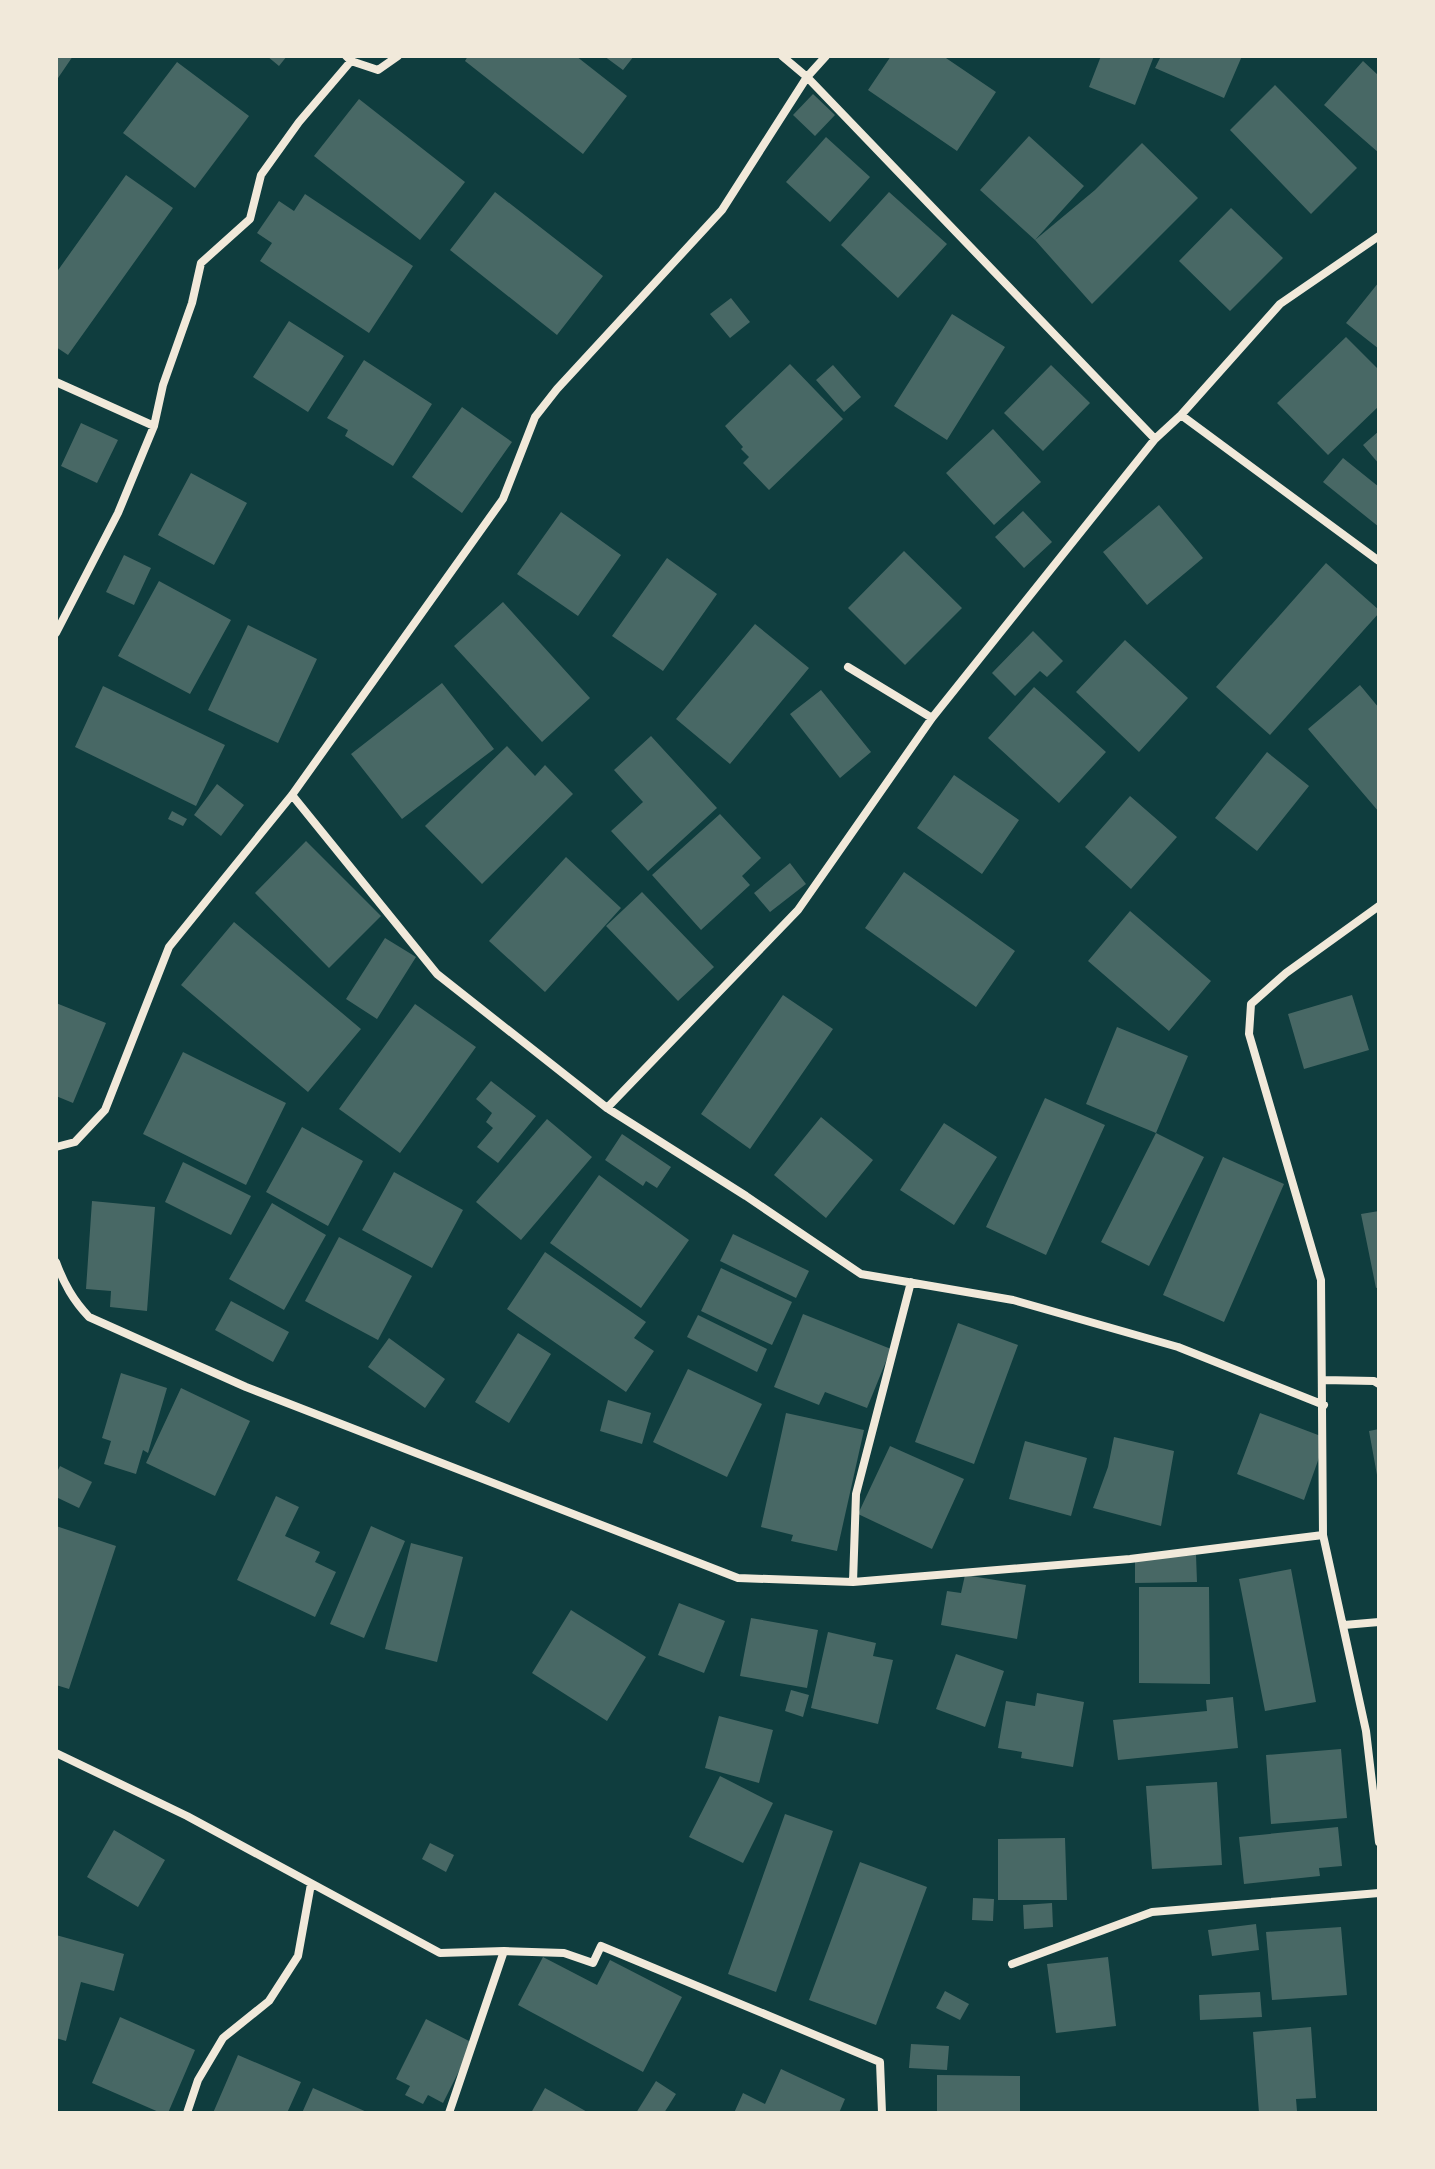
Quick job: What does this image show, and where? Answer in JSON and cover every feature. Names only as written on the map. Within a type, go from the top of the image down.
[{"type":"street","points":[[56,633],[118,513],[154,426],[163,385],[192,303],[201,263],[250,219],[261,175],[349,58],[378,70],[398,56]]},
{"type":"street","points":[[782,56],[807,77],[1155,439]]},
{"type":"street","points":[[56,1147],[75,1142],[105,1110],[169,947],[292,795],[503,499],[535,417],[557,389],[722,210],[807,77],[826,56]]},
{"type":"street","points":[[607,1108],[798,910],[932,718],[1155,439],[1181,415],[1280,304],[1379,236]]},
{"type":"street","points":[[56,382],[154,426]]},
{"type":"street","points":[[1181,415],[1379,561]]},
{"type":"street","points":[[848,667],[932,718]]},
{"type":"street","points":[[292,795],[437,974],[607,1108],[861,1274],[1013,1300],[1178,1347],[1324,1405]]},
{"type":"street","points":[[1379,906],[1286,973],[1251,1004],[1249,1034],[1321,1280],[1323,1535],[1366,1731],[1379,1842]]},
{"type":"street","points":[[56,1262],[73,1300],[89,1317],[246,1387],[738,1578],[853,1582],[1130,1559],[1323,1535]]},
{"type":"street","points":[[853,1582],[856,1494],[911,1282]]},
{"type":"street","points":[[1323,1380],[1374,1381],[1379,1384]]},
{"type":"street","points":[[1344,1625],[1379,1622]]},
{"type":"street","points":[[56,1753],[187,1816],[440,1953],[564,1953],[593,1963],[601,1946],[880,2062],[882,2113]]},
{"type":"street","points":[[187,2113],[198,2080],[223,2038],[269,2001],[298,1956],[311,1884]]},
{"type":"street","points":[[1012,1964],[1152,1912],[1379,1893]]},
{"type":"street","points":[[449,2113],[504,1951]]},
{"type":"building","points":[[56,56],[73,56],[56,81]]},
{"type":"building","points":[[267,56],[287,56],[279,66]]},
{"type":"building","points":[[468,56],[576,56],[627,96],[583,154],[465,61]]},
{"type":"building","points":[[604,56],[634,56],[623,70]]},
{"type":"building","points":[[891,56],[943,56],[996,92],[957,151],[868,90]]},
{"type":"building","points":[[1101,56],[1154,56],[1135,105],[1089,87]]},
{"type":"building","points":[[1161,56],[1242,56],[1224,98],[1155,68]]},
{"type":"building","points":[[1363,61],[1379,76],[1379,153],[1324,105]]},
{"type":"building","points":[[177,62],[249,116],[195,188],[123,133]]},
{"type":"building","points":[[1275,85],[1357,168],[1311,214],[1230,130]]},
{"type":"building","points":[[813,94],[835,115],[815,136],[793,115]]},
{"type":"building","points":[[359,99],[465,182],[420,240],[314,156]]},
{"type":"building","points":[[1029,136],[1084,186],[1035,240],[980,190]]},
{"type":"building","points":[[826,137],[870,177],[830,222],[786,182]]},
{"type":"building","points":[[1142,143],[1198,198],[1092,304],[1035,240],[1095,190]]},
{"type":"building","points":[[126,175],[173,208],[68,355],[56,347],[56,273]]},
{"type":"building","points":[[495,192],[603,276],[557,335],[450,250]]},
{"type":"building","points":[[889,192],[947,244],[898,298],[841,245]]},
{"type":"building","points":[[305,194],[413,266],[369,333],[260,261],[272,243],[257,233],[279,201],[294,211]]},
{"type":"building","points":[[1231,208],[1283,258],[1230,311],[1179,261]]},
{"type":"building","points":[[1379,282],[1379,349],[1346,323]]},
{"type":"building","points":[[731,298],[750,322],[730,338],[710,314]]},
{"type":"building","points":[[952,314],[1005,347],[947,440],[894,406]]},
{"type":"building","points":[[289,321],[344,356],[308,412],[253,377]]},
{"type":"building","points":[[1346,337],[1379,370],[1379,406],[1328,455],[1277,403]]},
{"type":"building","points":[[364,360],[432,404],[393,466],[345,436],[348,430],[327,418]]},
{"type":"building","points":[[790,364],[843,419],[769,490],[743,463],[749,457],[725,426]]},
{"type":"building","points":[[833,365],[861,397],[844,412],[816,380]]},
{"type":"building","points":[[1051,365],[1090,403],[1043,451],[1004,413]]},
{"type":"building","points":[[462,407],[512,442],[462,513],[412,477]]},
{"type":"building","points":[[81,423],[118,440],[97,483],[61,466]]},
{"type":"building","points":[[993,429],[1041,482],[994,525],[946,473]]},
{"type":"building","points":[[1379,431],[1379,464],[1363,445]]},
{"type":"building","points":[[1343,458],[1379,487],[1379,527],[1323,482]]},
{"type":"building","points":[[191,473],[247,503],[214,565],[158,535]]},
{"type":"building","points":[[1159,505],[1203,558],[1147,605],[1103,552]]},
{"type":"building","points":[[1023,511],[1052,542],[1024,568],[995,537]]},
{"type":"building","points":[[561,512],[621,555],[578,616],[517,574]]},
{"type":"building","points":[[904,551],[962,608],[905,665],[848,608]]},
{"type":"building","points":[[124,555],[151,568],[134,605],[106,592]]},
{"type":"building","points":[[667,558],[717,594],[663,671],[612,636]]},
{"type":"building","points":[[1326,563],[1379,613],[1270,735],[1216,687]]},
{"type":"building","points":[[159,581],[231,620],[190,694],[118,656]]},
{"type":"building","points":[[503,602],[590,698],[542,742],[454,646]]},
{"type":"building","points":[[755,624],[809,668],[730,764],[676,719]]},
{"type":"building","points":[[248,625],[317,659],[278,743],[208,710]]},
{"type":"building","points":[[1033,631],[1063,661],[1047,677],[1040,671],[1015,696],[992,673]]},
{"type":"building","points":[[1125,640],[1188,698],[1139,752],[1076,692]]},
{"type":"building","points":[[442,683],[494,749],[402,819],[351,754]]},
{"type":"building","points":[[1360,685],[1379,708],[1379,812],[1308,729]]},
{"type":"building","points":[[103,686],[225,745],[196,806],[75,747]]},
{"type":"building","points":[[1034,687],[1106,752],[1059,803],[988,738]]},
{"type":"building","points":[[821,690],[871,752],[840,778],[790,714]]},
{"type":"building","points":[[651,736],[717,808],[648,871],[611,831],[643,802],[614,770]]},
{"type":"building","points":[[507,746],[535,776],[545,765],[573,794],[482,884],[425,826]]},
{"type":"building","points":[[1267,752],[1309,786],[1257,851],[1215,818]]},
{"type":"building","points":[[954,775],[1019,820],[982,874],[917,828]]},
{"type":"building","points":[[217,784],[244,805],[221,836],[194,815]]},
{"type":"building","points":[[1130,796],[1177,837],[1131,889],[1085,847]]},
{"type":"building","points":[[172,811],[187,819],[183,826],[168,819]]},
{"type":"building","points":[[720,814],[761,858],[742,876],[750,885],[701,930],[652,875]]},
{"type":"building","points":[[306,841],[381,916],[329,968],[255,893]]},
{"type":"building","points":[[566,857],[621,908],[545,992],[489,941]]},
{"type":"building","points":[[790,863],[806,884],[770,912],[754,893]]},
{"type":"building","points":[[904,872],[1015,951],[976,1007],[865,928]]},
{"type":"building","points":[[642,892],[714,967],[678,1001],[606,926]]},
{"type":"building","points":[[1130,911],[1211,981],[1169,1031],[1088,961]]},
{"type":"building","points":[[234,922],[361,1029],[308,1092],[181,985]]},
{"type":"building","points":[[385,938],[416,957],[377,1019],[346,999]]},
{"type":"building","points":[[783,995],[833,1029],[750,1149],[701,1114]]},
{"type":"building","points":[[1352,995],[1369,1050],[1304,1069],[1288,1014]]},
{"type":"building","points":[[56,1003],[106,1023],[73,1103],[56,1096]]},
{"type":"building","points":[[415,1004],[476,1047],[400,1153],[339,1109]]},
{"type":"building","points":[[1117,1027],[1188,1056],[1156,1133],[1086,1104]]},
{"type":"building","points":[[183,1052],[286,1103],[246,1185],[143,1134]]},
{"type":"building","points":[[491,1081],[536,1116],[498,1163],[477,1147],[493,1128],[486,1122],[492,1113],[476,1099]]},
{"type":"building","points":[[1045,1098],[1105,1125],[1046,1255],[986,1227]]},
{"type":"building","points":[[821,1117],[873,1160],[826,1218],[774,1175]]},
{"type":"building","points":[[547,1119],[592,1157],[521,1240],[476,1202]]},
{"type":"building","points":[[944,1123],[997,1157],[954,1225],[900,1190]]},
{"type":"building","points":[[302,1127],[363,1161],[328,1226],[266,1192]]},
{"type":"building","points":[[1156,1133],[1204,1157],[1149,1266],[1101,1242]]},
{"type":"building","points":[[622,1134],[671,1167],[657,1188],[646,1181],[643,1186],[605,1160]]},
{"type":"building","points":[[1223,1157],[1284,1184],[1224,1322],[1163,1295]]},
{"type":"building","points":[[183,1162],[251,1196],[231,1235],[165,1202]]},
{"type":"building","points":[[394,1172],[463,1210],[432,1268],[362,1230]]},
{"type":"building","points":[[599,1175],[689,1240],[641,1308],[550,1243]]},
{"type":"building","points":[[92,1201],[155,1207],[147,1311],[110,1307],[111,1291],[86,1289]]},
{"type":"building","points":[[272,1203],[326,1235],[284,1310],[229,1279]]},
{"type":"building","points":[[1379,1211],[1379,1287],[1376,1288],[1361,1214]]},
{"type":"building","points":[[733,1234],[809,1271],[796,1298],[720,1261]]},
{"type":"building","points":[[339,1237],[412,1276],[378,1340],[305,1301]]},
{"type":"building","points":[[545,1252],[646,1322],[634,1338],[654,1351],[626,1392],[507,1309]]},
{"type":"building","points":[[721,1268],[792,1302],[772,1345],[701,1311]]},
{"type":"building","points":[[231,1301],[289,1332],[273,1362],[215,1330]]},
{"type":"building","points":[[803,1314],[891,1349],[867,1408],[825,1392],[819,1405],[774,1387]]},
{"type":"building","points":[[698,1315],[767,1349],[757,1372],[687,1337]]},
{"type":"building","points":[[958,1323],[1018,1345],[974,1464],[915,1442]]},
{"type":"building","points":[[518,1333],[551,1354],[509,1423],[475,1402]]},
{"type":"building","points":[[389,1338],[445,1379],[425,1408],[368,1367]]},
{"type":"building","points":[[688,1369],[762,1404],[727,1477],[653,1442]]},
{"type":"building","points":[[121,1373],[167,1388],[148,1453],[143,1450],[136,1474],[104,1464],[111,1441],[102,1438]]},
{"type":"building","points":[[181,1388],[250,1421],[215,1496],[146,1463]]},
{"type":"building","points":[[608,1400],[651,1413],[642,1444],[600,1431]]},
{"type":"building","points":[[786,1413],[864,1430],[837,1551],[791,1541],[793,1535],[761,1527]]},
{"type":"building","points":[[1260,1413],[1326,1438],[1304,1500],[1237,1474]]},
{"type":"building","points":[[1379,1429],[1379,1475],[1377,1475],[1369,1431]]},
{"type":"building","points":[[1114,1437],[1174,1451],[1161,1526],[1093,1508],[1108,1467]]},
{"type":"building","points":[[1025,1441],[1087,1458],[1071,1516],[1009,1499]]},
{"type":"building","points":[[890,1446],[964,1479],[932,1549],[858,1514]]},
{"type":"building","points":[[60,1466],[92,1482],[79,1508],[56,1497],[56,1474]]},
{"type":"building","points":[[276,1496],[299,1507],[285,1536],[320,1552],[315,1562],[336,1572],[315,1617],[237,1580]]},
{"type":"building","points":[[56,1526],[116,1546],[69,1689],[56,1685]]},
{"type":"building","points":[[371,1526],[405,1541],[364,1638],[330,1624]]},
{"type":"building","points":[[411,1543],[463,1557],[437,1662],[385,1649]]},
{"type":"building","points":[[1196,1555],[1197,1582],[1135,1583],[1135,1557]]},
{"type":"building","points":[[1291,1569],[1316,1702],[1265,1711],[1239,1579]]},
{"type":"building","points":[[965,1575],[1026,1585],[1017,1639],[941,1625],[947,1591],[961,1593]]},
{"type":"building","points":[[1139,1587],[1209,1587],[1210,1684],[1139,1683]]},
{"type":"building","points":[[679,1603],[725,1621],[704,1673],[658,1655]]},
{"type":"building","points":[[571,1610],[646,1657],[607,1721],[532,1673]]},
{"type":"building","points":[[751,1618],[818,1630],[807,1688],[740,1676]]},
{"type":"building","points":[[828,1632],[876,1643],[873,1656],[893,1660],[878,1724],[811,1708]]},
{"type":"building","points":[[956,1654],[1004,1671],[985,1727],[936,1709]]},
{"type":"building","points":[[791,1690],[809,1695],[803,1717],[785,1711]]},
{"type":"building","points":[[1037,1693],[1084,1702],[1073,1767],[1021,1758],[1022,1752],[998,1748],[1006,1701],[1035,1706]]},
{"type":"building","points":[[1233,1697],[1238,1748],[1118,1760],[1113,1720],[1207,1711],[1206,1700]]},
{"type":"building","points":[[719,1716],[773,1730],[759,1783],[705,1768]]},
{"type":"building","points":[[1341,1749],[1347,1818],[1271,1824],[1266,1755]]},
{"type":"building","points":[[720,1776],[773,1803],[743,1863],[689,1837]]},
{"type":"building","points":[[1217,1782],[1222,1865],[1152,1869],[1146,1786]]},
{"type":"building","points":[[785,1814],[833,1831],[776,1992],[728,1974]]},
{"type":"building","points":[[1338,1827],[1342,1866],[1319,1868],[1320,1876],[1244,1884],[1239,1837]]},
{"type":"building","points":[[114,1830],[165,1860],[138,1907],[87,1877]]},
{"type":"building","points":[[1065,1838],[1067,1900],[998,1900],[998,1839]]},
{"type":"building","points":[[430,1843],[454,1855],[446,1872],[422,1859]]},
{"type":"building","points":[[860,1862],[927,1887],[876,2025],[809,2000]]},
{"type":"building","points":[[973,1898],[994,1899],[993,1921],[972,1920]]},
{"type":"building","points":[[1052,1903],[1053,1927],[1024,1929],[1023,1905]]},
{"type":"building","points":[[1256,1924],[1259,1950],[1212,1956],[1208,1930]]},
{"type":"building","points":[[1341,1927],[1347,1995],[1272,2000],[1266,1932]]},
{"type":"building","points":[[56,1935],[124,1954],[114,1991],[81,1982],[66,2041],[56,2038]]},
{"type":"building","points":[[543,1957],[597,1985],[610,1960],[682,1997],[643,2072],[518,2005]]},
{"type":"building","points":[[1108,1957],[1116,2026],[1056,2033],[1047,1964]]},
{"type":"building","points":[[945,1991],[969,2004],[960,2020],[936,2008]]},
{"type":"building","points":[[1260,1992],[1262,2017],[1200,2020],[1199,1995]]},
{"type":"building","points":[[120,2017],[195,2050],[168,2113],[161,2113],[92,2083]]},
{"type":"building","points":[[426,2019],[473,2043],[443,2103],[428,2095],[423,2104],[405,2095],[410,2086],[396,2079]]},
{"type":"building","points":[[1311,2027],[1316,2098],[1296,2099],[1297,2111],[1259,2113],[1253,2032]]},
{"type":"building","points":[[911,2044],[949,2046],[947,2070],[909,2068]]},
{"type":"building","points":[[238,2055],[301,2082],[287,2113],[213,2113]]},
{"type":"building","points":[[781,2069],[845,2099],[839,2113],[734,2113],[743,2093],[765,2104]]},
{"type":"building","points":[[937,2075],[1020,2076],[1020,2113],[937,2113]]},
{"type":"building","points":[[656,2081],[676,2094],[664,2113],[636,2113]]},
{"type":"building","points":[[313,2088],[369,2113],[302,2113]]},
{"type":"building","points":[[545,2088],[589,2113],[531,2113]]}]
